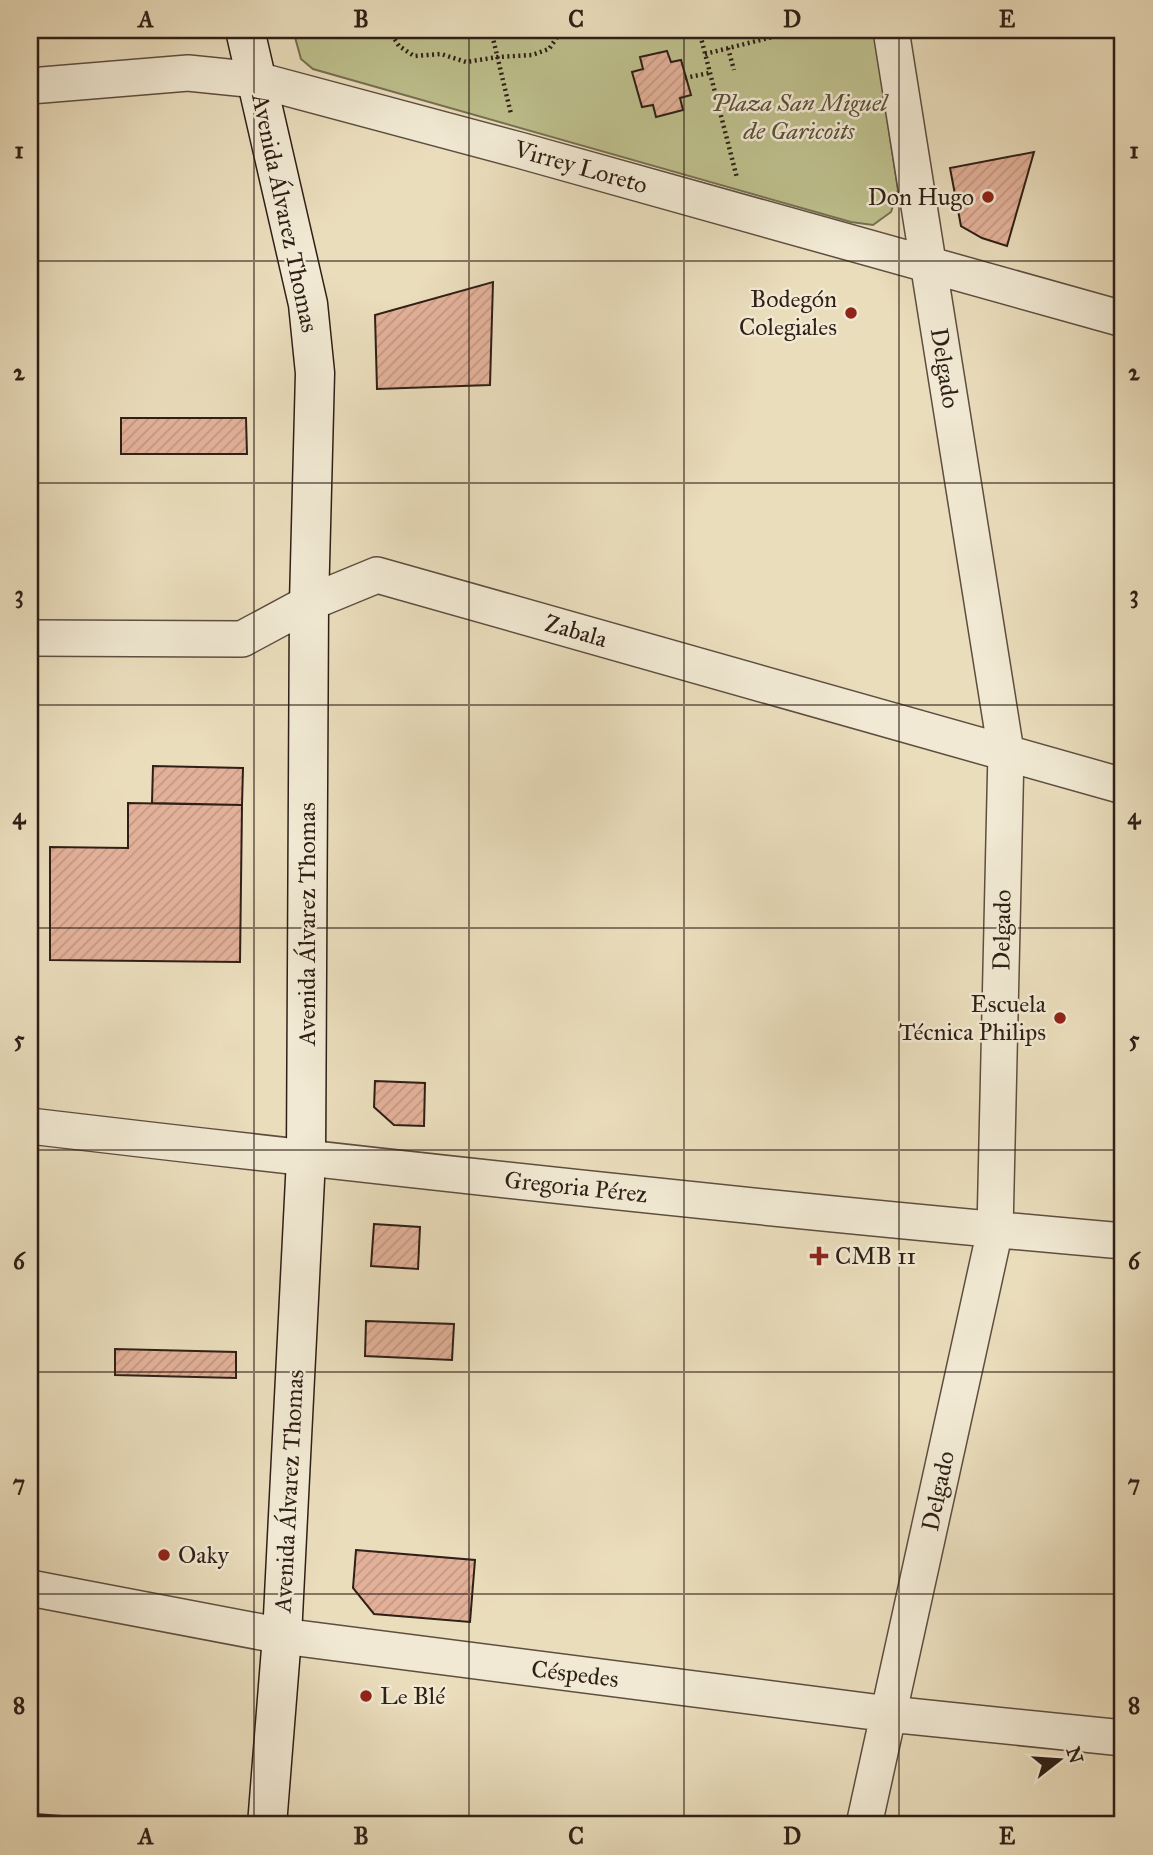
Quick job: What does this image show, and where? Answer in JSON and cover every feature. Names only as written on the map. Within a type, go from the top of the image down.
[{"type":"main road","name":"Avenida Álvarez Thomas","points":[[245,30],[303,281],[313,337],[315,373],[309,603],[306,1159],[282,1636],[267,1825]]},
{"type":"street","name":"Delgado","points":[[864,1825],[995,1230],[1006,752],[891,30]]},
{"type":"street","name":"Virrey Loreto","points":[[30,86],[188,73],[257,80],[519,150],[1123,319]]},
{"type":"street","name":"Zabala","points":[[30,638],[242,639],[309,603],[377,575],[1123,786]]},
{"type":"street","name":"Gregoria Pérez","points":[[30,1126],[306,1159],[1123,1241]]},
{"type":"street","name":"Céspedes","points":[[30,1588],[282,1636],[889,1714],[1123,1738]]},
{"type":"path","points":[[302,30],[304,38]]},
{"type":"path","points":[[389,30],[399,46],[414,56],[441,54],[466,62],[532,55],[549,49],[562,30]]},
{"type":"path","points":[[491,30],[519,150]]},
{"type":"path","points":[[628,30],[633,34],[647,30]]},
{"type":"path","points":[[699,30],[747,214]]},
{"type":"path","points":[[754,30],[756,41]]},
{"type":"path","points":[[705,54],[800,30]]},
{"type":"path","points":[[728,48],[734,70]]},
{"type":"path","points":[[685,78],[709,73]]},
{"type":"green space","name":"Plaza San Miguel de Garicoits","points":[[293,30],[874,30],[898,190],[891,212],[873,225],[851,222],[313,69],[301,59]]},
{"type":"building","points":[[83,30],[162,30],[84,36]]},
{"type":"building","points":[[667,51],[671,62],[681,60],[691,95],[680,98],[683,110],[656,117],[653,105],[642,107],[632,72],[643,69],[640,57]]},
{"type":"building","name":"Don Hugo","points":[[1034,152],[1007,246],[982,238],[961,226],[950,168]]},
{"type":"building","points":[[493,282],[490,385],[377,389],[375,315]]},
{"type":"building","points":[[121,418],[246,418],[247,454],[121,454]]},
{"type":"building","points":[[153,766],[243,768],[242,805],[152,803]]},
{"type":"building","points":[[128,803],[242,805],[240,962],[50,960],[50,847],[128,848]]},
{"type":"building","points":[[375,1081],[425,1083],[424,1126],[394,1125],[374,1107]]},
{"type":"building","points":[[374,1224],[420,1227],[418,1269],[371,1266]]},
{"type":"building","points":[[366,1321],[454,1324],[452,1360],[365,1356]]},
{"type":"building","points":[[115,1349],[236,1352],[236,1378],[115,1375]]},
{"type":"building","points":[[356,1550],[475,1560],[470,1622],[374,1614],[353,1588]]},
{"type":"building","points":[[35,1814],[184,1825],[34,1825]]},
{"type":"place","name":"Don Hugo","points":[[988,197]]},
{"type":"place","name":"Bodegón Colegiales","points":[[851,313]]},
{"type":"place","name":"Escuela Técnica Philips","points":[[1060,1018]]},
{"type":"place","name":"CMB 11","points":[[819,1256]]},
{"type":"place","name":"Oaky","points":[[164,1555]]},
{"type":"place","name":"Le Blé","points":[[366,1696]]}]
